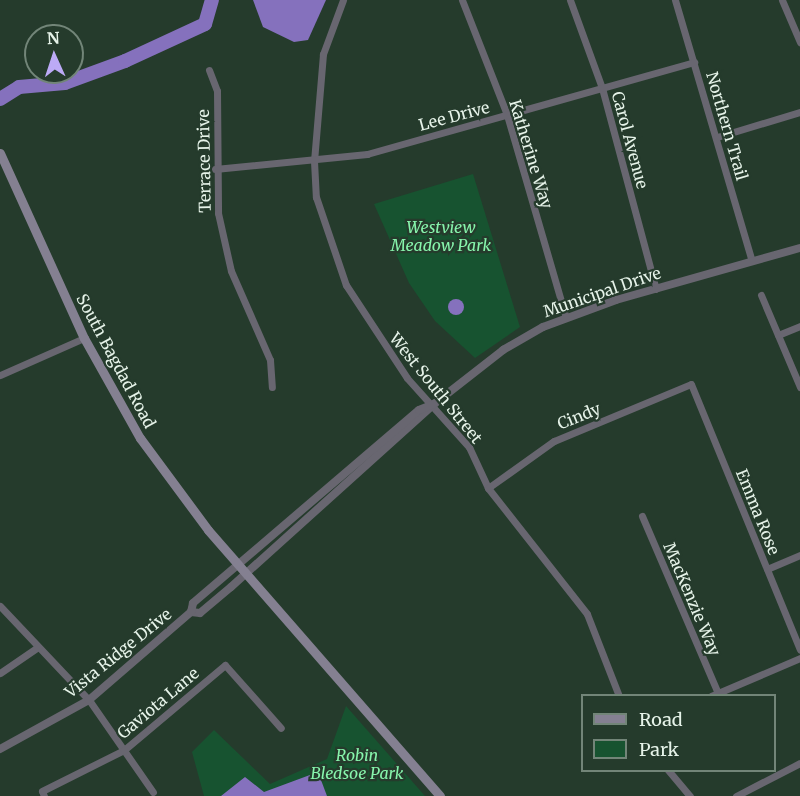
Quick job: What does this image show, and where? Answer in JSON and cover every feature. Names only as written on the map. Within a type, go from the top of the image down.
[{"type":"main road","name":"South Bagdad Road","points":[[0,153],[84,338],[140,438],[245,573]]},
{"type":"main road","points":[[245,573],[440,796]]},
{"type":"street","name":"West South Street","points":[[343,0],[323,54],[314,161],[316,197],[346,285],[407,378],[434,404],[469,447],[488,488],[587,614],[618,694]]},
{"type":"street","name":"Katherine Way","points":[[462,0],[507,115],[566,318]]},
{"type":"street","name":"Carol Avenue","points":[[570,0],[602,88],[656,289]]},
{"type":"street","name":"Northern Trail","points":[[675,0],[752,261]]},
{"type":"street","points":[[782,0],[800,42]]},
{"type":"street","name":"Lee Drive","points":[[215,169],[367,154],[694,63]]},
{"type":"street","name":"Terrace Drive","points":[[209,69],[217,91],[215,169],[218,213],[231,271],[270,360],[272,387]]},
{"type":"street","points":[[717,137],[800,112]]},
{"type":"street","name":"Municipal Drive","points":[[245,573],[377,452],[419,410],[434,404],[496,355],[566,318],[656,289],[800,248]]},
{"type":"street","points":[[761,295],[800,387]]},
{"type":"street","points":[[778,335],[800,326]]},
{"type":"street","points":[[0,375],[84,338]]},
{"type":"street","name":"Cindy","points":[[488,488],[547,444],[691,384]]},
{"type":"street","name":"Emma Rose","points":[[691,384],[800,650]]},
{"type":"street","name":"Municipal Drive","points":[[238,565],[286,523],[377,452]]},
{"type":"street","name":"MacKenzie Way","points":[[642,516],[714,694]]},
{"type":"street","points":[[286,523],[293,530]]},
{"type":"street","points":[[767,569],[800,555]]},
{"type":"street","name":"Vista Ridge Drive","points":[[0,749],[89,700],[191,612],[193,603],[238,565]]},
{"type":"street","name":"Vista Ridge Drive","points":[[191,612],[200,613],[245,573]]},
{"type":"street","points":[[0,606],[89,700],[153,792]]},
{"type":"street","points":[[0,673],[38,647]]},
{"type":"street","points":[[714,694],[800,658]]},
{"type":"street","name":"Gaviota Lane","points":[[43,793],[124,750],[225,665],[281,728]]},
{"type":"street","points":[[736,796],[800,763]]},
{"type":"street","points":[[669,772],[690,796]]},
{"type":"green space","name":"Westview Meadow Park","points":[[473,174],[520,327],[475,358],[435,321],[409,283],[374,204]]},
{"type":"green space","name":"Robin Bledsoe Park","points":[[346,706],[425,796],[204,796],[192,752],[214,730],[270,784],[327,759]]},
{"type":"shaded area","points":[[253,0],[326,0],[308,40],[294,42],[263,27]]},
{"type":"shaded area","points":[[453,299],[459,299],[464,307],[462,313],[453,315],[448,310],[448,304]]},
{"type":"shaded area","points":[[318,772],[327,796],[221,796],[245,777],[264,792]]},
{"type":"waterway","points":[[0,99],[19,87],[65,83],[125,61],[205,24],[212,0]]}]
